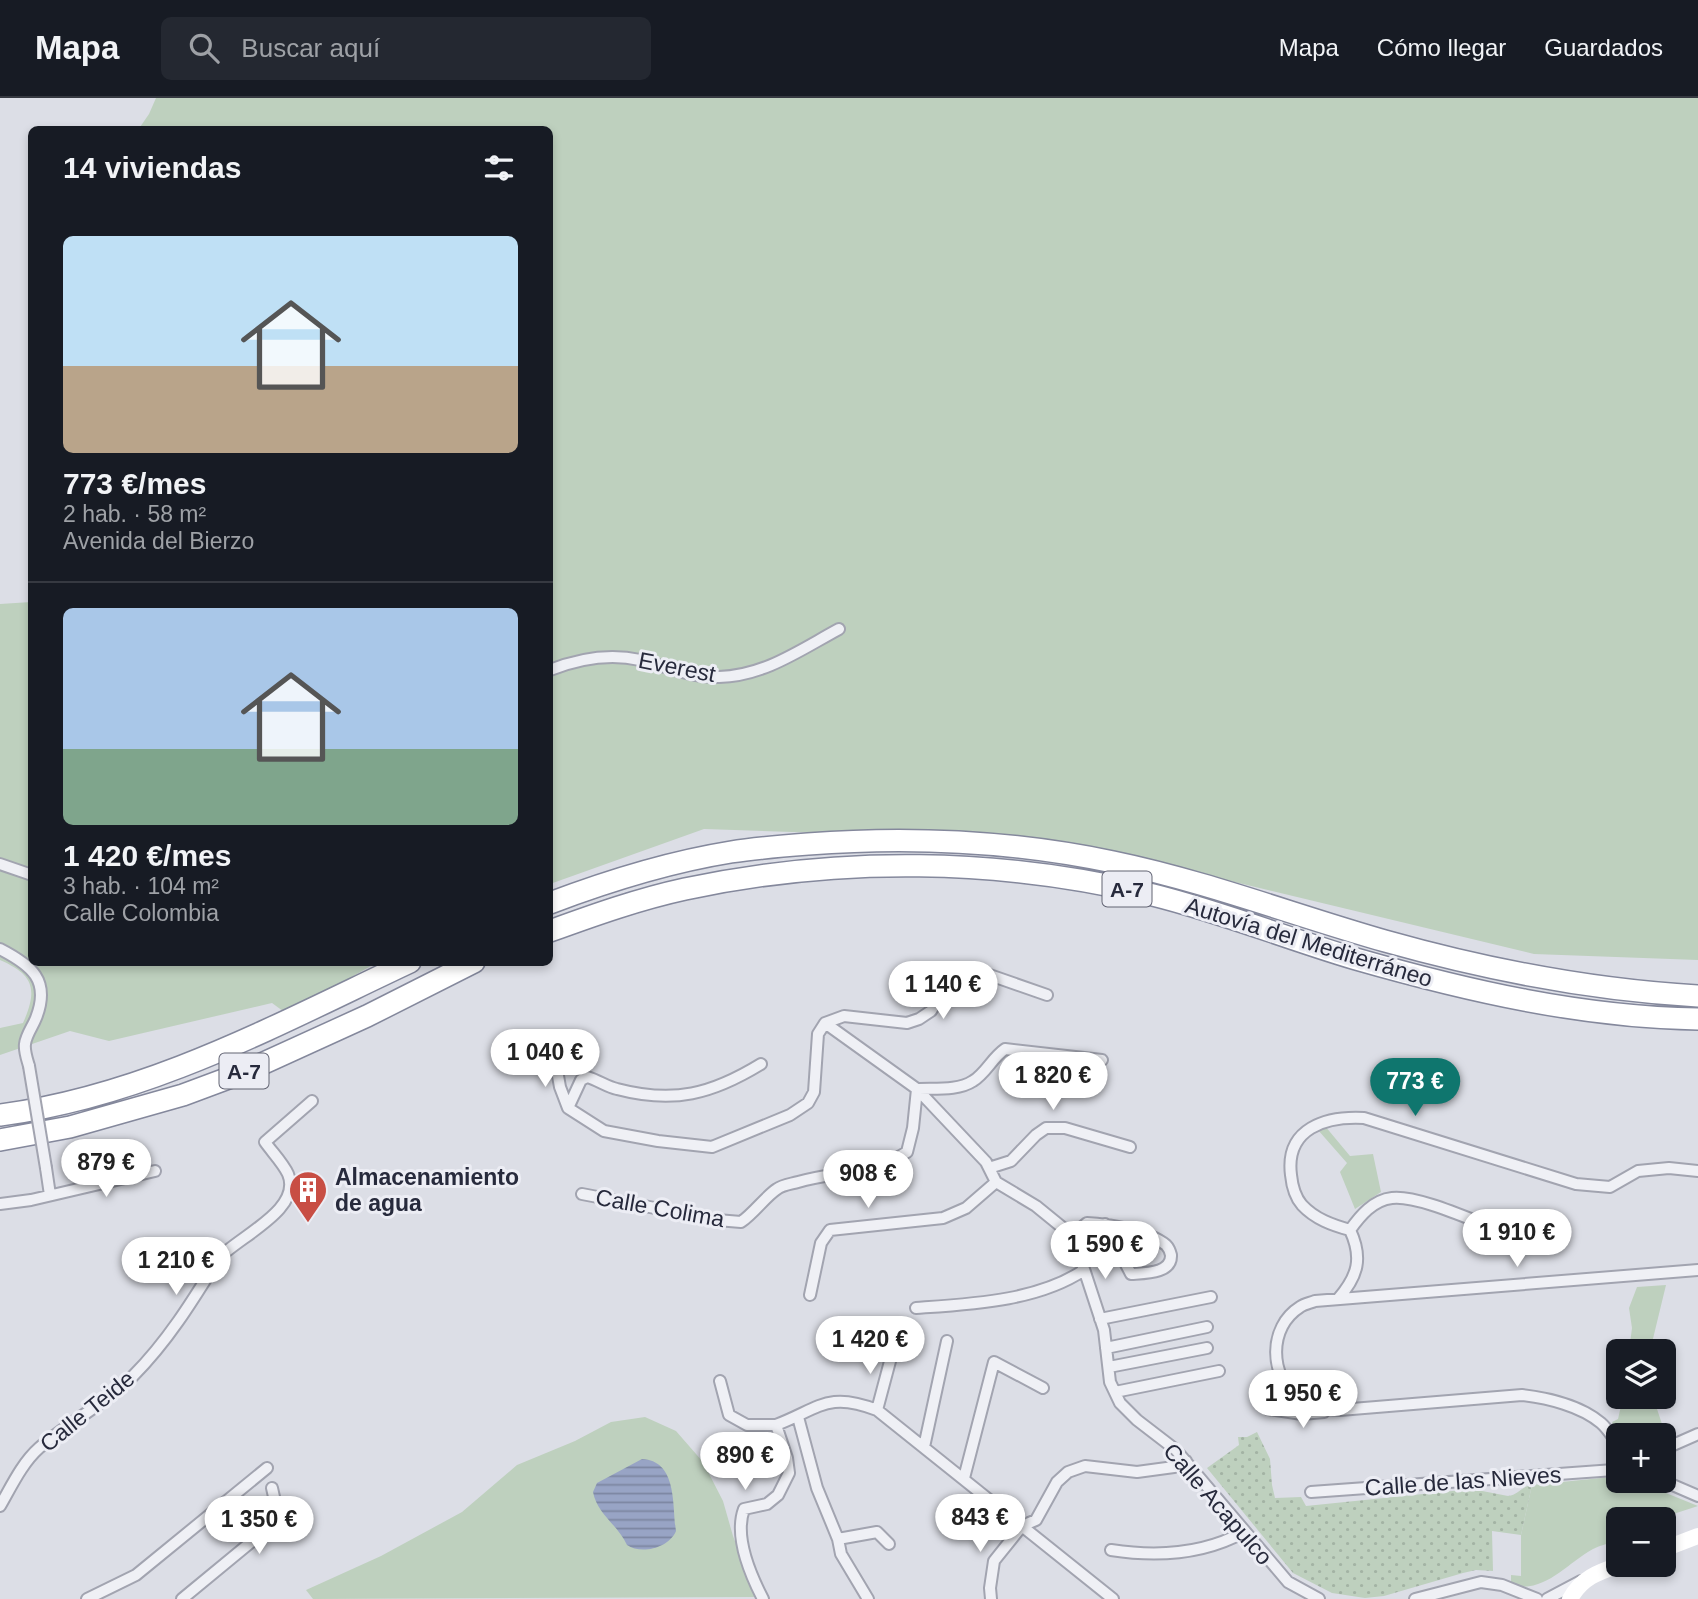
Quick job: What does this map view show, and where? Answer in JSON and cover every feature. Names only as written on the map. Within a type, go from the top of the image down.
[{"type":"highway","name":"Autovía del Mediterráneo","points":[[553,902],[627,876],[731,852],[849,841],[915,840],[990,844],[1047,850],[1186,880],[1384,941],[1486,967],[1597,987],[1698,996]]},
{"type":"highway","name":"Autovía del Mediterráneo","points":[[553,930],[619,907],[683,890],[792,872],[857,866],[933,864],[1017,871],[1102,884],[1156,896],[1354,958],[1527,1002],[1606,1013],[1698,1021]]},
{"type":"highway","name":"A-7","points":[[0,1115],[75,1100],[200,1060],[402,966]]},
{"type":"highway","name":"A-7","points":[[0,1140],[83,1123],[183,1094],[242,1073],[367,1016],[466,966]]},
{"type":"street","name":"Everest","points":[[553,669],[575,661],[618,656],[684,673],[715,677],[734,676],[757,672],[780,662],[839,629]]},
{"type":"street","points":[[0,864],[28,874]]},
{"type":"street","points":[[0,949],[28,966]]},
{"type":"street","points":[[29,966],[40,986],[40,1007],[25,1041],[50,1195]]},
{"type":"street","points":[[555,1059],[560,1087],[568,1108],[604,1131],[712,1147],[790,1115],[808,1104],[814,1092],[818,1034],[825,1023],[844,1017],[907,1023],[919,1019],[931,1011],[950,980],[966,974],[984,973],[1047,995]]},
{"type":"street","points":[[810,1295],[821,1242],[830,1230],[943,1218],[966,1208],[996,1182],[986,1162],[917,1089],[825,1023]]},
{"type":"street","points":[[917,1089],[951,1088],[973,1081],[994,1057],[1005,1049],[1102,1060]]},
{"type":"street","points":[[568,1108],[581,1080],[587,1077],[613,1088],[652,1097],[676,1097],[733,1081],[761,1064]]},
{"type":"street","name":"Calle Colima","points":[[582,1194],[717,1220],[741,1222],[755,1212],[777,1188],[813,1178],[868,1169],[891,1162],[907,1152],[913,1128],[917,1089]]},
{"type":"street","name":"Calle Teide","points":[[0,1506],[17,1475],[37,1449],[108,1399],[133,1376],[171,1334],[219,1258],[283,1208],[292,1191],[288,1173],[265,1142],[312,1101]]},
{"type":"street","points":[[1350,1230],[1329,1224],[1300,1203],[1293,1188],[1290,1171],[1297,1141],[1307,1130],[1343,1117],[1364,1118],[1576,1184],[1610,1186],[1638,1171],[1669,1168],[1698,1171]]},
{"type":"street","points":[[989,1168],[1011,1161],[1046,1128],[1065,1128],[1130,1147]]},
{"type":"street","points":[[0,1204],[155,1171]]},
{"type":"street","name":"Calle Acapulco","points":[[996,1182],[1036,1206],[1070,1237],[1100,1319],[1110,1382],[1120,1403],[1137,1420],[1177,1450],[1288,1582],[1319,1599]]},
{"type":"street","points":[[1350,1230],[1363,1213],[1392,1198],[1417,1201],[1491,1227]]},
{"type":"street","points":[[1070,1237],[1087,1223],[1105,1224],[1146,1235],[1167,1246],[1171,1252],[1170,1261],[1166,1267],[1157,1271],[1131,1274],[1105,1224]]},
{"type":"street","points":[[1338,1299],[1349,1286],[1357,1263],[1358,1252],[1350,1230]]},
{"type":"street","points":[[916,1308],[956,1305],[1043,1289],[1068,1281],[1084,1270]]},
{"type":"street","points":[[1340,1410],[1312,1406],[1290,1391],[1282,1379],[1276,1355],[1280,1329],[1300,1306],[1315,1301],[1698,1270]]},
{"type":"street","points":[[1100,1319],[1211,1297]]},
{"type":"street","points":[[1106,1348],[1206,1327]]},
{"type":"street","points":[[923,1447],[947,1341]]},
{"type":"street","points":[[1109,1367],[1207,1348]]},
{"type":"street","points":[[877,1410],[893,1350]]},
{"type":"street","points":[[964,1478],[994,1362],[1043,1388]]},
{"type":"street","points":[[1115,1392],[1219,1371]]},
{"type":"street","points":[[720,1381],[729,1415],[747,1425],[776,1425],[832,1401],[854,1401],[877,1410],[1113,1599]]},
{"type":"street","points":[[1268,1409],[1302,1414],[1522,1395],[1539,1397],[1585,1413],[1606,1429]]},
{"type":"street","points":[[798,1416],[817,1489],[838,1539],[841,1554],[868,1599]]},
{"type":"street","points":[[763,1599],[750,1569],[740,1530],[740,1518],[744,1509],[767,1504],[778,1495],[789,1473],[776,1425]]},
{"type":"street","points":[[1676,1444],[1698,1434]]},
{"type":"street","points":[[991,1599],[994,1561],[1022,1526],[1036,1520],[1057,1482],[1068,1472],[1085,1466],[1137,1472],[1174,1466],[1186,1461]]},
{"type":"street","points":[[87,1599],[136,1575],[267,1468]]},
{"type":"street","name":"Calle de las Nieves","points":[[1311,1492],[1606,1477]]},
{"type":"street","points":[[1676,1486],[1698,1496]]},
{"type":"street","points":[[182,1599],[279,1519],[272,1489]]},
{"type":"street","points":[[838,1539],[877,1532],[889,1544]]},
{"type":"street","points":[[1111,1550],[1143,1555],[1194,1550],[1223,1544],[1244,1532]]},
{"type":"street","points":[[1676,1544],[1698,1536]]},
{"type":"street","points":[[1547,1599],[1606,1569]]},
{"type":"street","points":[[1583,1599],[1597,1576],[1606,1571]]},
{"type":"street","points":[[1570,1599],[1584,1580]]},
{"type":"street","points":[[1415,1599],[1481,1582],[1502,1585],[1522,1596],[1537,1599]]},
{"type":"green space","points":[[156,98],[1698,98],[1698,960],[1534,954],[1064,841],[704,829],[553,883],[553,126],[141,126]]},
{"type":"green space","points":[[28,602],[28,966],[371,966],[287,1014],[272,1003],[109,1041],[70,1031],[0,1055],[0,1028],[23,1023],[31,1001],[31,992],[30,984],[20,971],[0,960],[0,604]]},
{"type":"green space","points":[[1325,1126],[1350,1156],[1373,1154],[1381,1192],[1355,1209],[1340,1172],[1347,1163],[1318,1130]]},
{"type":"green space","points":[[1666,1285],[1653,1339],[1631,1339],[1629,1308],[1637,1287]]},
{"type":"green space","points":[[1620,1409],[1657,1409],[1662,1423],[1613,1423],[1618,1419]]},
{"type":"green space","points":[[645,1417],[676,1431],[703,1462],[723,1501],[756,1597],[313,1599],[306,1590],[381,1556],[462,1512],[517,1465],[575,1441],[611,1422]]},
{"type":"green space","points":[[1257,1432],[1270,1459],[1275,1498],[1301,1497],[1306,1506],[1472,1489],[1508,1496],[1532,1485],[1521,1535],[1492,1531],[1493,1571],[1476,1570],[1384,1596],[1365,1598],[1332,1593],[1293,1573],[1207,1468],[1239,1445],[1238,1437],[1247,1437]]},
{"type":"green space","points":[[1606,1478],[1606,1493],[1666,1493],[1698,1506],[1676,1513],[1676,1507],[1606,1507],[1606,1544],[1583,1555],[1544,1582],[1523,1587],[1511,1585],[1511,1575],[1521,1576],[1521,1535],[1532,1485]]},
{"type":"water","points":[[642,1459],[654,1462],[668,1476],[676,1531],[661,1546],[647,1549],[627,1545],[599,1507],[593,1492],[597,1483]]},
{"type":"place","name":"Almacenamiento de agua","points":[[308,1224]]}]
